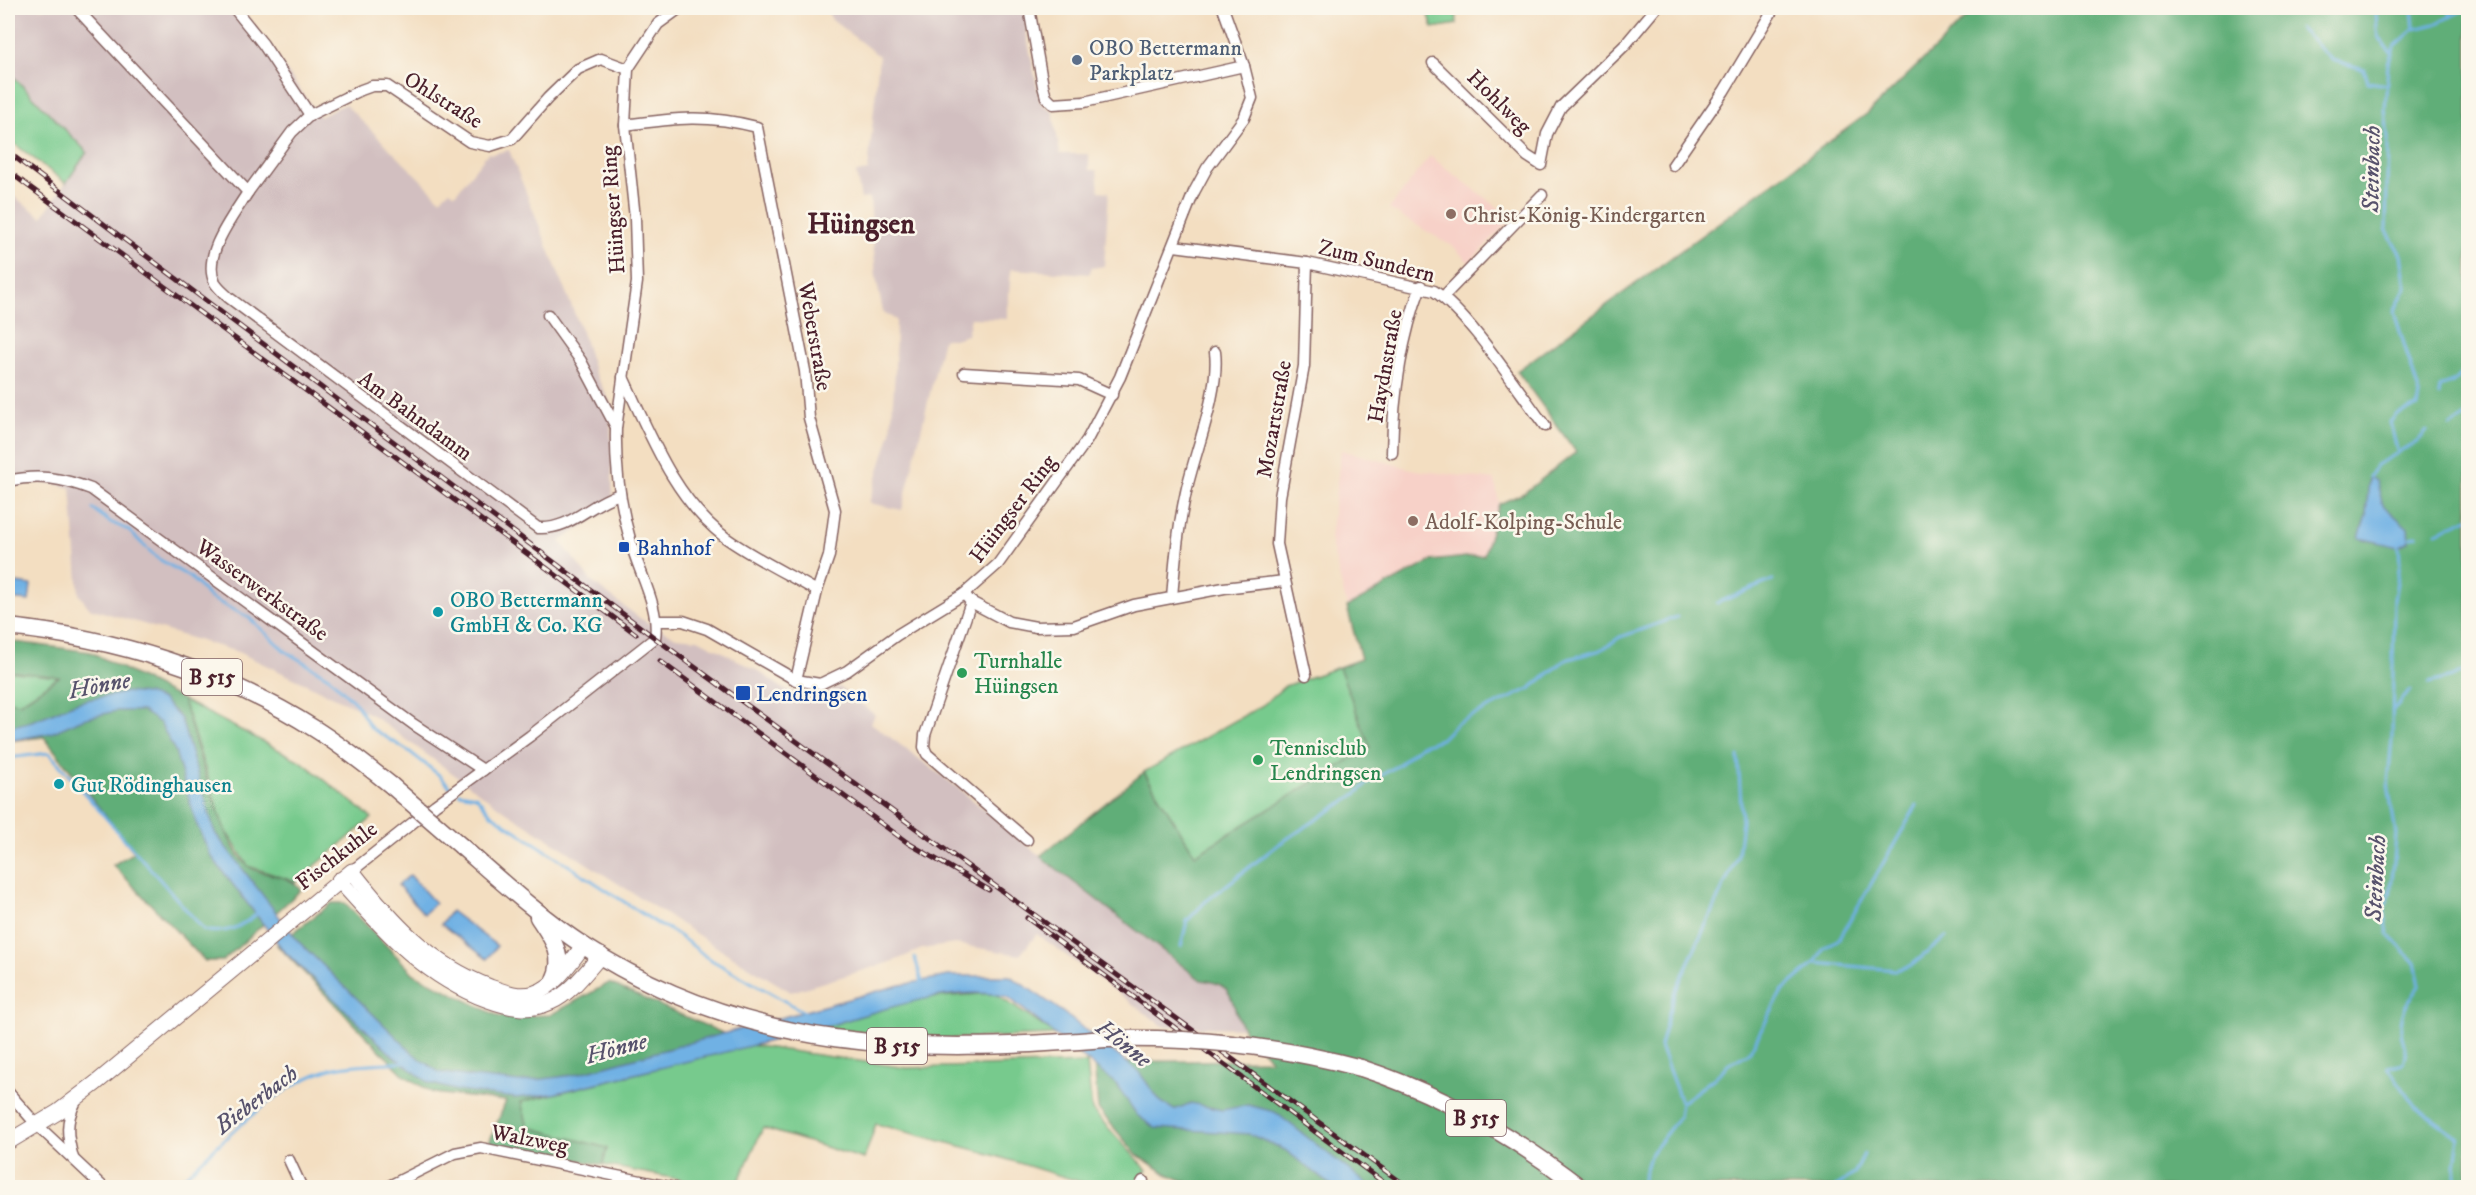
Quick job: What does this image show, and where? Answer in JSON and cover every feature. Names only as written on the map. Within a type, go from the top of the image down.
[{"type":"main road","name":"B 515","points":[[8,627],[97,642],[188,668],[314,728],[392,786],[528,904],[584,945],[664,988],[763,1025],[852,1041],[939,1047],[1153,1038],[1275,1048],[1361,1068],[1399,1080],[1464,1111],[1542,1158],[1581,1188]]},
{"type":"main road","name":"Fischkuhle","points":[[8,1142],[78,1097],[314,900],[352,871]]},
{"type":"main road","points":[[352,871],[407,937],[436,960],[457,972],[515,995],[535,993],[554,980],[584,945]]},
{"type":"main road","points":[[339,880],[414,958],[454,985],[500,1004],[527,1009],[553,1001],[572,987],[601,956]]},
{"type":"main road","name":"B 515","points":[[528,904],[556,945],[560,963],[554,980]]},
{"type":"street","points":[[76,8],[248,192]]},
{"type":"street","points":[[234,8],[263,44],[310,115]]},
{"type":"street","points":[[628,69],[658,24],[680,8]]},
{"type":"street","points":[[1029,8],[1043,86],[1046,98],[1053,104],[1084,102],[1244,66]]},
{"type":"street","name":"Hüingser Ring","points":[[628,69],[625,125],[635,218],[637,282],[622,377],[615,452],[620,494],[632,545],[656,621],[683,621],[707,629],[796,680],[820,684],[847,671],[897,635],[968,598],[998,564],[1087,440],[1112,395],[1194,192],[1207,168],[1247,111],[1251,98],[1244,66],[1223,8]]},
{"type":"street","name":"Hohlweg","points":[[1433,63],[1527,156],[1541,165],[1547,134],[1561,107],[1625,45],[1656,8]]},
{"type":"street","points":[[1673,165],[1724,92],[1774,8]]},
{"type":"street","name":"Ohlstraße","points":[[212,268],[215,251],[248,192],[292,132],[310,115],[361,90],[372,86],[387,86],[403,94],[455,134],[470,142],[490,146],[512,139],[548,98],[578,69],[601,59],[628,69]]},
{"type":"street","name":"Weberstraße","points":[[625,125],[691,117],[724,118],[757,127],[804,370],[809,418],[835,510],[829,556],[796,680]]},
{"type":"street","points":[[1443,297],[1542,195]]},
{"type":"street","name":"Zum Sundern","points":[[1174,246],[1307,262],[1421,286],[1443,297],[1484,344],[1545,426]]},
{"type":"street","name":"Mozartstraße","points":[[1306,675],[1277,544],[1280,496],[1303,375],[1307,262]]},
{"type":"street","name":"Am Bahndamm","points":[[212,268],[216,283],[228,297],[532,525],[538,528],[556,528],[601,500],[620,494]]},
{"type":"street","name":"Haydnstraße","points":[[1392,453],[1393,413],[1402,356],[1413,306],[1421,286]]},
{"type":"street","name":"Hüingser Ring","points":[[548,315],[581,361],[616,428]]},
{"type":"street","points":[[1172,597],[1177,542],[1185,495],[1216,375],[1215,352]]},
{"type":"street","points":[[964,373],[1079,380],[1112,395]]},
{"type":"street","points":[[622,377],[667,469],[697,511],[727,538],[818,591]]},
{"type":"street","name":"Wasserwerkstraße","points":[[8,482],[23,477],[54,477],[91,489],[413,724],[483,770]]},
{"type":"street","points":[[1027,840],[927,754],[924,747],[925,735],[968,598],[1009,622],[1036,627],[1074,626],[1105,614],[1172,597],[1284,581]]},
{"type":"street","name":"Fischkuhle","points":[[352,871],[435,805],[650,644],[655,638],[656,621]]},
{"type":"street","points":[[8,1092],[36,1124],[104,1188]]},
{"type":"street","points":[[73,1158],[67,1128],[69,1115],[78,1097]]},
{"type":"street","name":"Walzweg","points":[[388,1186],[454,1153],[481,1148],[675,1188]]},
{"type":"street","points":[[289,1160],[302,1188]]},
{"type":"street","points":[[388,1186],[415,1188]]},
{"type":"shaded area","points":[[8,8],[241,8],[320,117],[345,104],[440,199],[450,190],[455,194],[488,153],[509,150],[582,332],[594,371],[610,402],[613,507],[560,541],[592,582],[641,619],[676,637],[698,639],[758,671],[785,690],[814,694],[840,687],[875,715],[871,723],[957,787],[1040,856],[1200,980],[1218,982],[1232,994],[1243,1028],[1163,1026],[1037,934],[1020,955],[955,944],[922,949],[894,961],[791,992],[715,946],[499,807],[372,715],[238,652],[89,608],[79,594],[71,488],[55,484],[33,483],[8,488],[8,192],[42,217],[87,152],[8,71]]},
{"type":"shaded area","points":[[826,8],[1026,8],[1026,32],[1040,102],[1053,112],[1060,154],[1089,154],[1089,170],[1097,170],[1099,191],[1109,192],[1104,266],[1092,268],[1089,274],[1011,269],[1007,319],[971,318],[967,335],[954,339],[943,339],[902,510],[869,503],[891,432],[895,371],[896,320],[883,312],[876,278],[870,198],[861,199],[856,173],[868,171],[879,56],[832,20]]},
{"type":"shaded area","name":"Christ-König-Kindergarten","points":[[1430,156],[1512,218],[1469,263],[1455,248],[1389,209]]},
{"type":"shaded area","name":"Adolf-Kolping-Schule","points":[[1341,450],[1415,470],[1495,480],[1499,504],[1484,555],[1431,561],[1347,607],[1330,538]]},
{"type":"green space","points":[[1441,8],[1456,8],[1457,24],[1433,28],[1428,12]]},
{"type":"green space","points":[[1977,8],[2468,8],[2468,1187],[1198,1187],[1167,1174],[1137,1155],[1098,1109],[1094,1062],[1271,1060],[1246,1032],[1238,1019],[1227,990],[1213,982],[1201,980],[1040,856],[1144,772],[1195,855],[1370,747],[1339,667],[1361,659],[1347,607],[1431,561],[1484,555],[1499,504],[1524,493],[1576,452],[1517,371],[1868,113]]},
{"type":"green space","points":[[8,71],[87,152],[66,183],[8,139]]},
{"type":"green space","points":[[8,641],[91,652],[183,700],[210,789],[228,837],[238,855],[254,870],[290,880],[301,890],[223,961],[205,961],[113,865],[134,852],[44,737],[8,741],[8,701],[20,703],[59,677],[8,671]]},
{"type":"green space","name":"Tennisclub Lendringsen","points":[[1339,667],[1370,747],[1195,855],[1144,772],[1263,705],[1285,686]]},
{"type":"green space","points":[[8,671],[59,677],[19,703],[8,701]]},
{"type":"green space","points":[[183,700],[302,762],[372,818],[296,882],[248,866],[224,828]]},
{"type":"green space","points":[[332,903],[345,903],[414,974],[500,1017],[550,1015],[609,983],[750,1045],[521,1102],[528,1127],[607,1148],[603,1165],[489,1143],[506,1101],[433,1093],[405,1076],[277,945]]},
{"type":"green space","points":[[994,993],[1056,1035],[942,1039],[819,1028],[922,998]]},
{"type":"green space","points":[[750,1045],[907,1068],[1087,1063],[1092,1110],[1147,1170],[1133,1187],[1097,1187],[983,1152],[876,1124],[864,1159],[763,1128],[736,1187],[720,1187],[603,1165],[607,1148],[528,1127],[521,1102]]},
{"type":"water","points":[[2369,477],[2376,480],[2383,505],[2408,528],[2409,541],[2399,547],[2359,538],[2366,515]]},
{"type":"water","points":[[8,582],[31,585],[29,601],[8,599]]},
{"type":"water","points":[[126,692],[147,694],[163,700],[181,719],[215,833],[298,941],[415,1055],[439,1072],[520,1082],[573,1075],[896,986],[948,976],[1010,976],[1056,1007],[1139,1072],[1160,1101],[1174,1110],[1191,1103],[1222,1110],[1248,1105],[1275,1112],[1371,1187],[1333,1187],[1285,1150],[1249,1134],[1155,1128],[1137,1115],[1116,1084],[1008,997],[986,993],[937,997],[912,1002],[817,1029],[553,1094],[516,1098],[458,1091],[429,1083],[392,1055],[283,950],[211,856],[196,823],[175,751],[160,723],[142,711],[116,711],[83,719],[51,733],[8,741],[8,726],[36,720],[85,700]]},
{"type":"water","points":[[410,875],[435,903],[424,914],[398,885]]},
{"type":"water","points":[[451,911],[497,946],[487,959],[441,924]]},
{"type":"waterway","points":[[2375,8],[2378,37],[2392,53]]},
{"type":"waterway","points":[[2412,8],[2414,29]]},
{"type":"waterway","name":"Steinbach","points":[[2450,17],[2451,8]]},
{"type":"waterway","name":"Steinbach","points":[[2369,477],[2376,465],[2398,453],[2390,422],[2397,414],[2418,406],[2420,395],[2394,312],[2406,287],[2401,255],[2386,229],[2388,138],[2385,110],[2388,63],[2394,47],[2414,29],[2435,24],[2468,8]]},
{"type":"waterway","points":[[2299,28],[2332,60],[2364,69],[2368,82],[2387,85]]},
{"type":"waterway","points":[[2439,395],[2440,387],[2455,381],[2468,367]]},
{"type":"waterway","points":[[2450,426],[2463,419],[2468,413]]},
{"type":"waterway","points":[[2398,453],[2417,442],[2427,431]]},
{"type":"waterway","points":[[93,509],[110,522],[128,530],[157,558],[191,578],[210,598],[248,617],[285,651],[330,678],[357,705],[371,728],[410,752],[439,775],[453,790]]},
{"type":"waterway","points":[[2437,532],[2468,518]]},
{"type":"waterway","points":[[2410,537],[2417,536]]},
{"type":"waterway","name":"Steinbach","points":[[2399,547],[2400,563],[2394,600],[2392,737],[2388,784],[2396,834],[2390,895],[2384,909],[2388,934],[2415,963],[2420,985],[2406,1006],[2402,1017],[2401,1035],[2405,1049],[2403,1063],[2388,1067],[2415,1106],[2459,1138],[2455,1164],[2457,1188]]},
{"type":"waterway","points":[[1717,603],[1773,580]]},
{"type":"waterway","points":[[1181,946],[1187,921],[1205,902],[1279,844],[1356,794],[1368,783],[1397,766],[1420,746],[1441,739],[1457,723],[1531,688],[1565,660],[1601,650],[1620,637],[1677,617]]},
{"type":"waterway","points":[[2429,683],[2452,677],[2468,669]]},
{"type":"waterway","points":[[2392,711],[2411,690]]},
{"type":"waterway","points":[[8,758],[49,753],[204,930],[233,929],[258,913]]},
{"type":"waterway","points":[[1681,1102],[1660,1046],[1674,994],[1738,855],[1742,821],[1738,756]]},
{"type":"waterway","points":[[459,793],[476,796],[491,814],[665,927],[706,957],[806,1013]]},
{"type":"waterway","points":[[1640,1188],[1651,1153],[1679,1117],[1681,1103],[1729,1064],[1749,1053],[1782,991],[1815,963],[1824,948],[1839,939],[1917,805]]},
{"type":"waterway","points":[[1815,963],[1896,970],[1912,965],[1946,937]]},
{"type":"waterway","points":[[915,958],[923,985]]},
{"type":"waterway","name":"Bieberbach","points":[[172,1188],[267,1103],[309,1077],[340,1067],[405,1062]]},
{"type":"waterway","points":[[1834,1188],[1854,1174],[1864,1154]]},
{"type":"railway","points":[[8,152],[655,638],[1409,1188]]},
{"type":"railway","points":[[8,171],[636,634]]},
{"type":"railway","points":[[660,661],[908,843],[989,890]]},
{"type":"railway","points":[[1027,918],[1391,1188]]},
{"type":"place","name":"OBO Bettermann Parkplatz","points":[[1077,60]]},
{"type":"place","name":"Christ-König-Kindergarten","points":[[1451,214]]},
{"type":"place","name":"Adolf-Kolping-Schule","points":[[1413,521]]},
{"type":"place","name":"Bahnhof","points":[[624,547]]},
{"type":"place","name":"OBO Bettermann GmbH & Co. KG","points":[[438,612]]},
{"type":"place","name":"Turnhalle Hüingsen","points":[[962,673]]},
{"type":"place","name":"Lendringsen","points":[[743,693]]},
{"type":"place","name":"Tennisclub Lendringsen","points":[[1258,760]]},
{"type":"place","name":"Gut Rödinghausen","points":[[59,784]]},
{"type":"district","name":"Hüingsen","points":[[861,223]]},
{"type":"water label","name":"Hönne","points":[[99,685]]},
{"type":"water label","name":"Hönne","points":[[1124,1043]]},
{"type":"water label","name":"Hönne","points":[[616,1048]]}]
